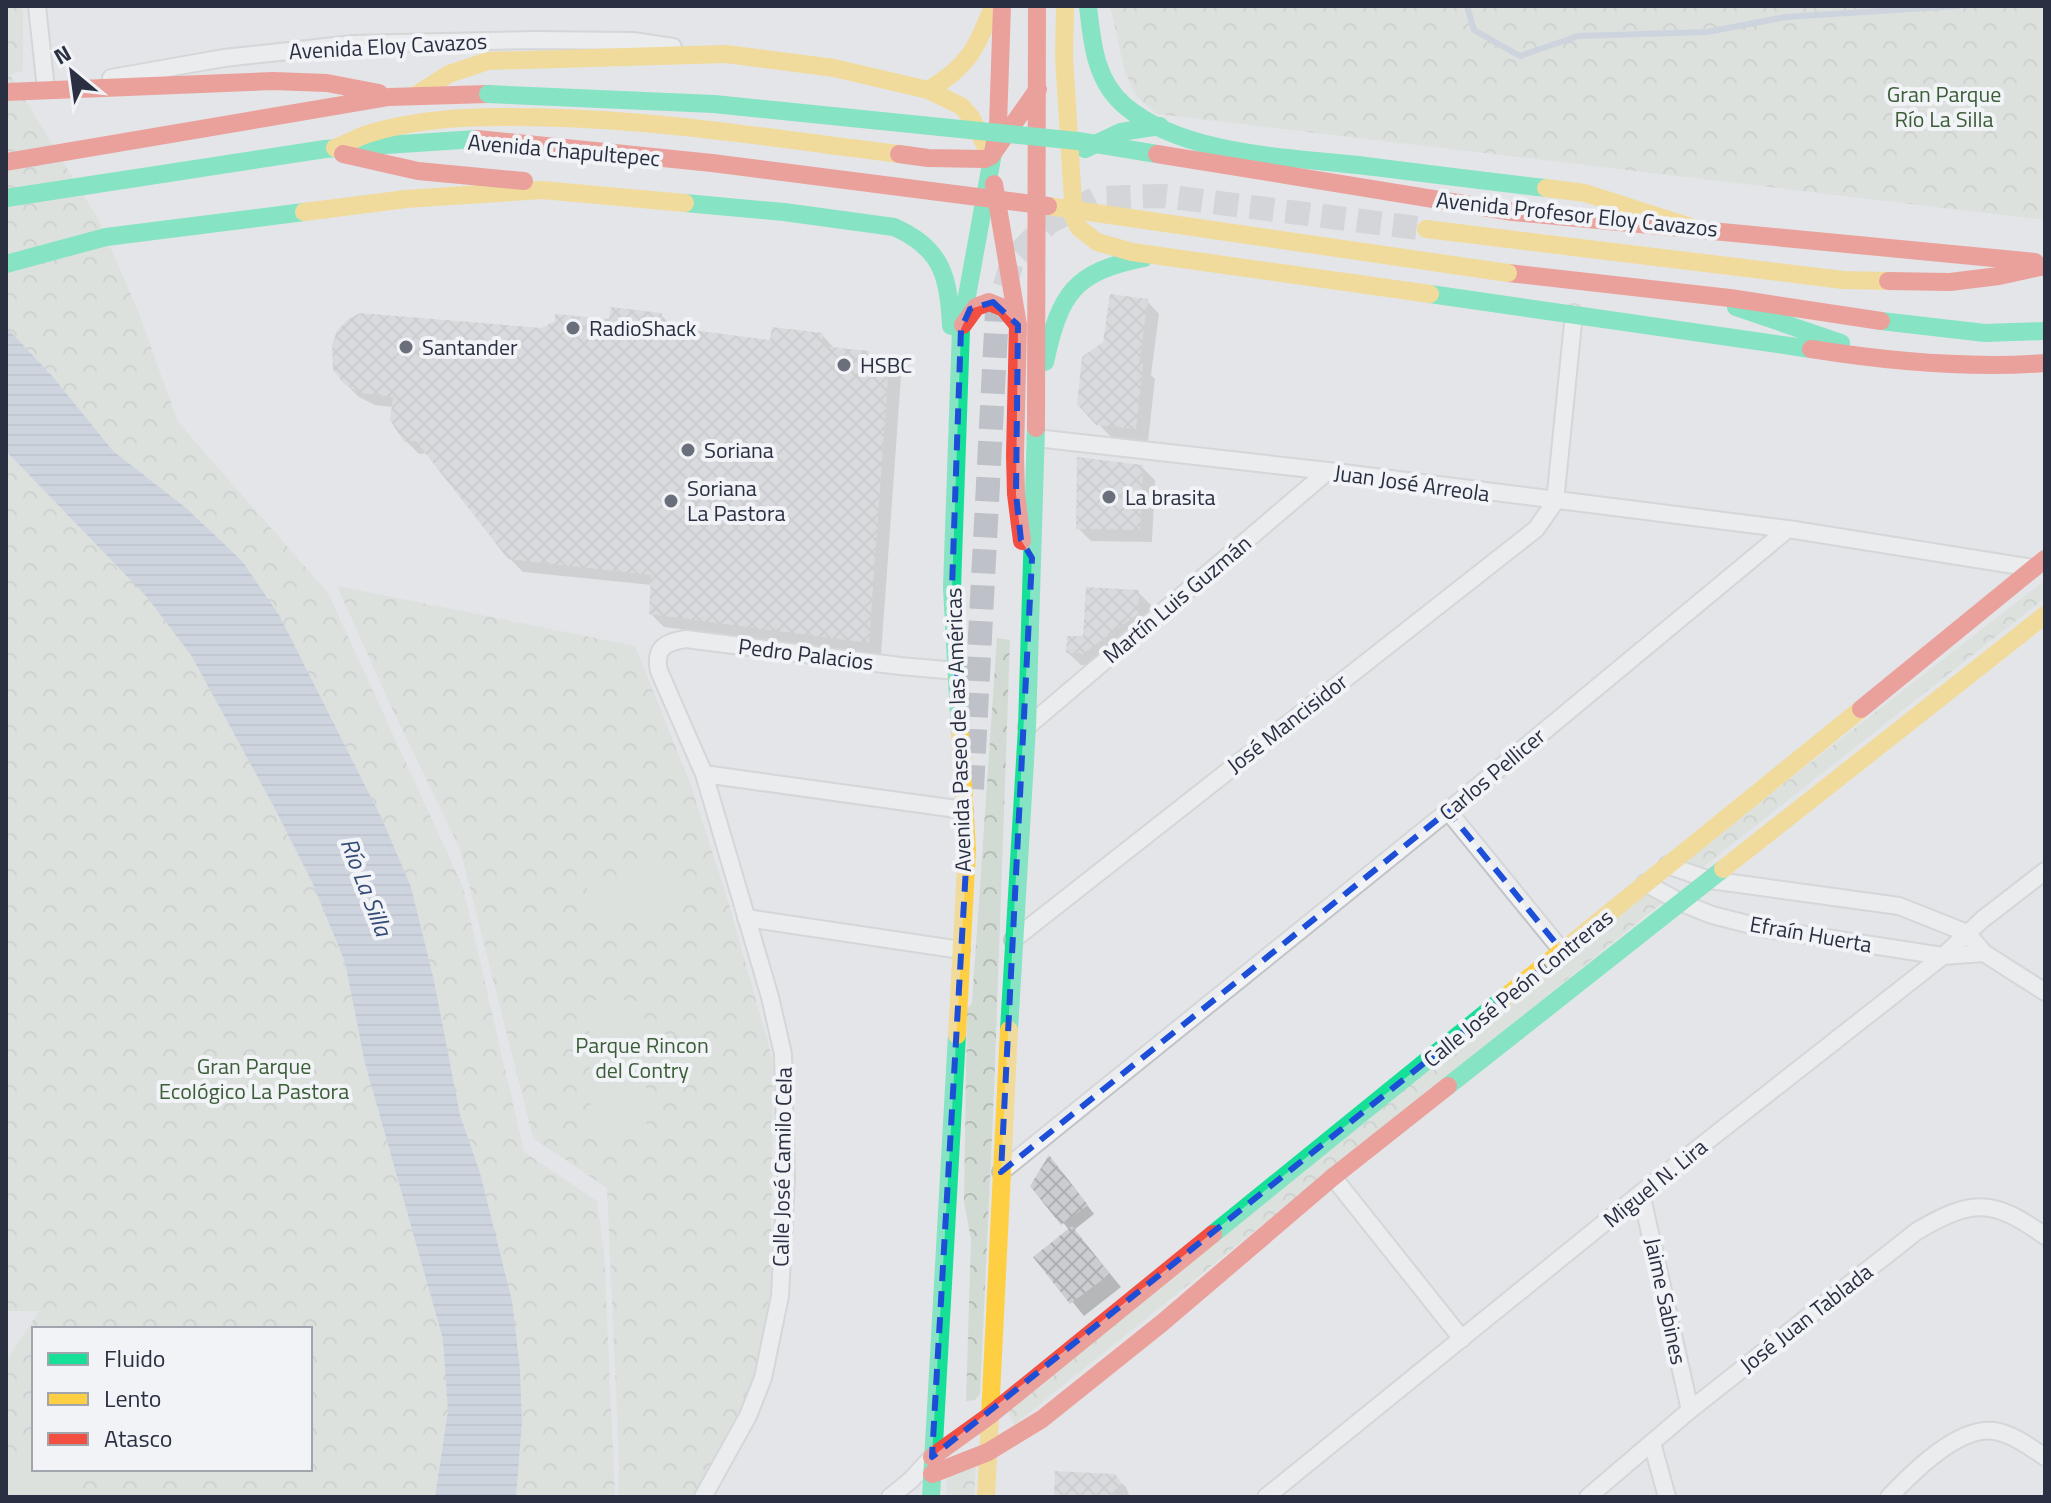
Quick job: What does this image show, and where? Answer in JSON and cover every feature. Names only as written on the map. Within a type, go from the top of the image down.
[{"type":"main road","points":[[928,90],[955,76],[967,64],[993,6]]},
{"type":"main road","name":"Avenida Paseo de las Américas","points":[[931,1497],[967,850],[952,588],[961,329],[1000,105],[1002,6]]},
{"type":"main road","points":[[986,1497],[1013,940],[1027,727],[1036,438],[1033,209],[1038,89],[1037,6]]},
{"type":"main road","points":[[1065,6],[1064,57],[1074,218],[1083,236],[1101,244],[1155,257],[1574,313],[1873,359],[2018,365],[2045,363]]},
{"type":"main road","points":[[1088,6],[1093,54],[1110,90],[1123,105],[1140,117],[1182,137],[1240,151],[1585,193],[1691,227]]},
{"type":"main road","points":[[6,162],[389,97],[414,96],[444,74],[467,64],[488,61],[726,54],[834,68],[928,90],[961,106],[971,117],[991,156],[1000,228],[1018,325],[1016,494],[1021,540],[1032,558]]},
{"type":"main road","points":[[6,92],[331,83],[363,88],[389,97]]},
{"type":"main road","points":[[330,148],[373,132],[405,126],[450,119],[512,116],[639,121],[928,158],[970,160],[991,156],[1038,89]]},
{"type":"main road","name":"Avenida Profesor Eloy Cavazos","points":[[414,96],[488,94],[714,104],[1078,141],[1513,212],[2045,264]]},
{"type":"main road","points":[[1069,164],[1085,149],[1111,136],[1136,128],[1161,126]]},
{"type":"main road","name":"Avenida Chapultepec","points":[[6,198],[330,148],[477,139],[712,163],[1033,209]]},
{"type":"main road","points":[[330,148],[375,163],[418,171],[525,181],[542,190]]},
{"type":"main road","points":[[6,264],[106,237],[406,199],[542,190],[784,212],[894,227],[911,233],[931,250],[943,270],[950,292],[953,391],[958,414]]},
{"type":"main road","points":[[1033,209],[1508,273],[1700,293],[1959,331],[2045,331]]},
{"type":"main road","points":[[1000,228],[1014,247],[1036,298]]},
{"type":"main road","points":[[1426,229],[1843,280],[1950,282],[1999,276],[2045,264]]},
{"type":"main road","points":[[1036,411],[1054,326],[1077,282],[1103,266],[1155,257]]},
{"type":"main road","points":[[1700,293],[1769,320],[1852,346],[1873,359]]},
{"type":"main road","points":[[961,329],[970,309],[985,302],[1001,305],[1018,325]]},
{"type":"main road","name":"Calle José Peón Contreras","points":[[932,1466],[989,1416],[2039,563]]},
{"type":"main road","name":"Calle José Peón Contreras","points":[[932,1466],[988,1452],[1042,1419],[1162,1323],[1333,1177],[2045,615]]},
{"type":"street","points":[[37,6],[49,89]]},
{"type":"street","name":"Avenida Eloy Cavazos","points":[[49,89],[224,58],[353,44],[463,40],[633,41],[726,54]]},
{"type":"street","points":[[1555,502],[1574,313]]},
{"type":"street","name":"Juan José Arreola","points":[[1036,438],[1788,529]]},
{"type":"street","name":"Martín Luis Guzmán","points":[[1027,727],[1328,471]]},
{"type":"street","name":"José Mancisidor","points":[[1013,940],[1536,529],[1555,502]]},
{"type":"street","points":[[1788,529],[2039,563]]},
{"type":"street","name":"Carlos Pellicer","points":[[1001,1172],[1448,811],[1788,529]]},
{"type":"street","name":"Pedro Palacios","points":[[658,650],[665,644],[686,639],[957,671]]},
{"type":"street","name":"Calle José Camilo Cela","points":[[658,650],[656,659],[659,671],[704,774],[770,997],[783,1054],[786,1179],[780,1296],[763,1378],[748,1416],[703,1497]]},
{"type":"street","points":[[704,774],[964,810]]},
{"type":"street","points":[[1448,811],[1563,952]]},
{"type":"street","name":"Efraín Huerta","points":[[1667,865],[1710,880],[1888,903],[1967,933],[1984,953],[2045,992]]},
{"type":"street","name":"Miguel N. Lira","points":[[1266,1497],[2045,871]]},
{"type":"street","name":"Efraín Huerta","points":[[1645,883],[1712,915],[1767,929],[1943,956],[1984,953]]},
{"type":"street","points":[[746,918],[961,950]]},
{"type":"street","points":[[1333,1177],[1462,1339]]},
{"type":"street","name":"Jaime Sabines","points":[[1641,1193],[1690,1410]]},
{"type":"street","name":"José Juan Tablada","points":[[1588,1497],[1690,1410],[1917,1231],[1949,1212],[1972,1206],[1997,1209],[2022,1220],[2045,1236]]},
{"type":"street","points":[[1889,1497],[1948,1445],[1974,1432],[1994,1431],[2023,1442],[2045,1457]]},
{"type":"street","points":[[1652,1443],[1667,1497]]},
{"type":"street","points":[[890,1497],[932,1466]]},
{"type":"highlighted area","points":[[993,302],[1018,325],[1016,494],[1021,540],[1032,558],[1001,1172],[1448,811],[1563,952],[932,1457],[967,850],[952,588],[961,329],[970,309]]},
{"type":"green space","name":"Gran Parque Ecológico La Pastora","points":[[6,6],[23,6],[23,71],[10,75],[98,219],[138,311],[178,422],[328,593],[463,887],[524,1152],[597,1201],[604,1251],[615,1497],[6,1497],[6,1361],[39,1311],[6,1311]]},
{"type":"green space","name":"Gran Parque Río La Silla","points":[[1110,6],[2045,6],[2045,220],[1157,114],[1136,96],[1125,72]]},
{"type":"green space","points":[[2045,580],[2045,598],[1698,871],[1687,859]]},
{"type":"green space","name":"Parque Rincon del Contry","points":[[337,586],[635,646],[690,783],[729,904],[773,1061],[771,1288],[752,1387],[693,1497],[618,1497],[607,1188],[533,1138],[460,849]]},
{"type":"green space","points":[[997,638],[1010,640],[994,1092],[980,1394],[975,1400],[966,1401],[971,1239],[964,1202],[967,1009],[972,1003]]},
{"type":"green space","points":[[674,863],[684,907],[597,926],[585,882]]},
{"type":"green space","points":[[1647,890],[1663,902],[1014,1425],[1006,1406]]},
{"type":"green space","points":[[589,1000],[644,1001],[647,1140],[591,1138]]},
{"type":"green space","points":[[23,1454],[32,1462],[32,1471],[42,1471],[71,1497],[6,1497],[6,1473]]},
{"type":"green space","points":[[976,1462],[974,1497],[946,1497],[947,1473]]},
{"type":"water","name":"Río La Silla","points":[[6,327],[53,377],[113,451],[186,508],[242,561],[279,615],[382,819],[411,887],[434,981],[460,1115],[480,1173],[512,1301],[522,1422],[516,1497],[435,1497],[448,1411],[443,1339],[365,1063],[345,962],[312,882],[191,655],[146,596],[6,451]]},
{"type":"building","points":[[1110,294],[1148,299],[1139,364],[1143,364],[1136,429],[1096,425],[1077,404],[1082,357],[1103,342]]},
{"type":"building","name":"Soriana La Pastora","points":[[611,307],[662,313],[661,326],[770,340],[772,327],[823,333],[822,346],[869,351],[869,360],[889,362],[869,643],[649,614],[651,575],[508,559],[416,441],[404,442],[390,420],[393,397],[360,393],[344,384],[333,370],[332,344],[337,331],[347,320],[360,313],[542,328],[555,321],[555,314],[609,319]]},
{"type":"building","name":"La brasita","points":[[1077,457],[1143,465],[1140,530],[1076,529]]},
{"type":"building","points":[[1086,587],[1139,590],[1139,613],[1081,655],[1066,653],[1067,636],[1083,636]]},
{"type":"building","points":[[1049,1155],[1088,1205],[1061,1225],[1030,1186]]},
{"type":"building","points":[[1072,1226],[1110,1274],[1070,1304],[1033,1257]]},
{"type":"building","points":[[1055,1471],[1115,1474],[1122,1484],[1107,1497],[1054,1497]]},
{"type":"waterway","points":[[1467,6],[1474,30],[1520,56],[1578,36],[1707,32],[1786,17],[1958,6]]},
{"type":"tunnel","points":[[972,789],[997,312],[1013,259],[1049,222],[1097,198],[1163,196],[1426,229]]},
{"type":"traffic: fast","points":[[1088,6],[1097,60],[1107,85],[1125,106],[1176,135],[1268,156],[1546,188]]},
{"type":"traffic: fast","points":[[488,94],[714,104],[1078,141],[1157,154]]},
{"type":"traffic: fast","points":[[1085,149],[1121,132],[1160,126]]},
{"type":"traffic: fast","points":[[6,198],[325,149],[477,139]]},
{"type":"traffic: fast","points":[[960,734],[952,588],[961,329],[993,153]]},
{"type":"traffic: fast","points":[[685,203],[894,227],[923,244],[940,266],[948,293],[951,326]]},
{"type":"traffic: fast","points":[[6,264],[106,237],[304,212]]},
{"type":"traffic: fast","points":[[1045,362],[1057,319],[1074,290],[1085,279],[1101,271],[1144,258]]},
{"type":"traffic: fast","points":[[1430,294],[1811,349]]},
{"type":"traffic: fast","points":[[1736,307],[1841,343]]},
{"type":"traffic: fast","points":[[1881,321],[1985,333],[2045,331]]},
{"type":"traffic: fast","points":[[1009,1030],[1027,727],[1036,428]]},
{"type":"traffic: fast","points":[[1448,1086],[1723,869]]},
{"type":"traffic: fast","points":[[1213,1234],[1504,998]]},
{"type":"traffic: fast","points":[[931,1497],[957,1035]]},
{"type":"traffic: slow","points":[[928,90],[953,73],[970,55],[993,6]]},
{"type":"traffic: slow","points":[[1065,6],[1064,57],[1074,218],[1079,228],[1097,242],[1132,252],[1430,294]]},
{"type":"traffic: slow","points":[[414,96],[449,74],[488,61],[726,54],[834,68],[928,90],[961,106],[971,117],[985,145]]},
{"type":"traffic: slow","points":[[335,148],[369,133],[420,122],[514,117],[646,123],[899,154]]},
{"type":"traffic: slow","points":[[1546,188],[1585,193],[1691,227]]},
{"type":"traffic: slow","points":[[304,212],[406,199],[542,190],[685,203]]},
{"type":"traffic: slow","points":[[1048,206],[1508,273]]},
{"type":"traffic: slow","points":[[1426,229],[1843,280],[1888,281]]},
{"type":"traffic: slow","points":[[1723,869],[2045,615]]},
{"type":"traffic: slow","points":[[1504,998],[1861,709]]},
{"type":"traffic: slow","points":[[957,1035],[967,850],[960,734]]},
{"type":"traffic: slow","points":[[986,1497],[1009,1030]]},
{"type":"traffic: jam","points":[[993,153],[998,125],[1002,6]]},
{"type":"traffic: jam","points":[[1036,428],[1037,6]]},
{"type":"traffic: jam","points":[[6,92],[273,81],[327,83],[379,93]]},
{"type":"traffic: jam","points":[[899,154],[985,159],[991,156],[1038,89]]},
{"type":"traffic: jam","points":[[6,162],[389,97],[488,94]]},
{"type":"traffic: jam","points":[[477,139],[712,163],[1048,206]]},
{"type":"traffic: jam","points":[[343,154],[418,171],[524,181]]},
{"type":"traffic: jam","points":[[1157,154],[1513,212]]},
{"type":"traffic: jam","points":[[994,184],[1018,325],[1015,455],[1022,541]]},
{"type":"traffic: jam","points":[[1513,212],[2035,262]]},
{"type":"traffic: jam","points":[[1888,281],[1950,282],[2045,266]]},
{"type":"traffic: jam","points":[[1508,273],[1730,298],[1881,321]]},
{"type":"traffic: jam","points":[[963,325],[976,307],[989,302],[1004,308],[1018,325]]},
{"type":"traffic: jam","points":[[1811,349],[1928,363],[2045,363]]},
{"type":"traffic: jam","points":[[1861,709],[2045,559]]},
{"type":"traffic: jam","points":[[932,1474],[988,1452],[1042,1419],[1162,1323],[1333,1177],[1448,1086]]},
{"type":"traffic: jam","points":[[932,1457],[989,1416],[1213,1234]]},
{"type":"place","name":"RadioShack","points":[[573,328]]},
{"type":"place","name":"Santander","points":[[406,347]]},
{"type":"place","name":"HSBC","points":[[844,365]]},
{"type":"place","name":"Soriana","points":[[688,450]]},
{"type":"place","name":"La brasita","points":[[1109,497]]},
{"type":"place","name":"Soriana La Pastora","points":[[671,501]]}]
